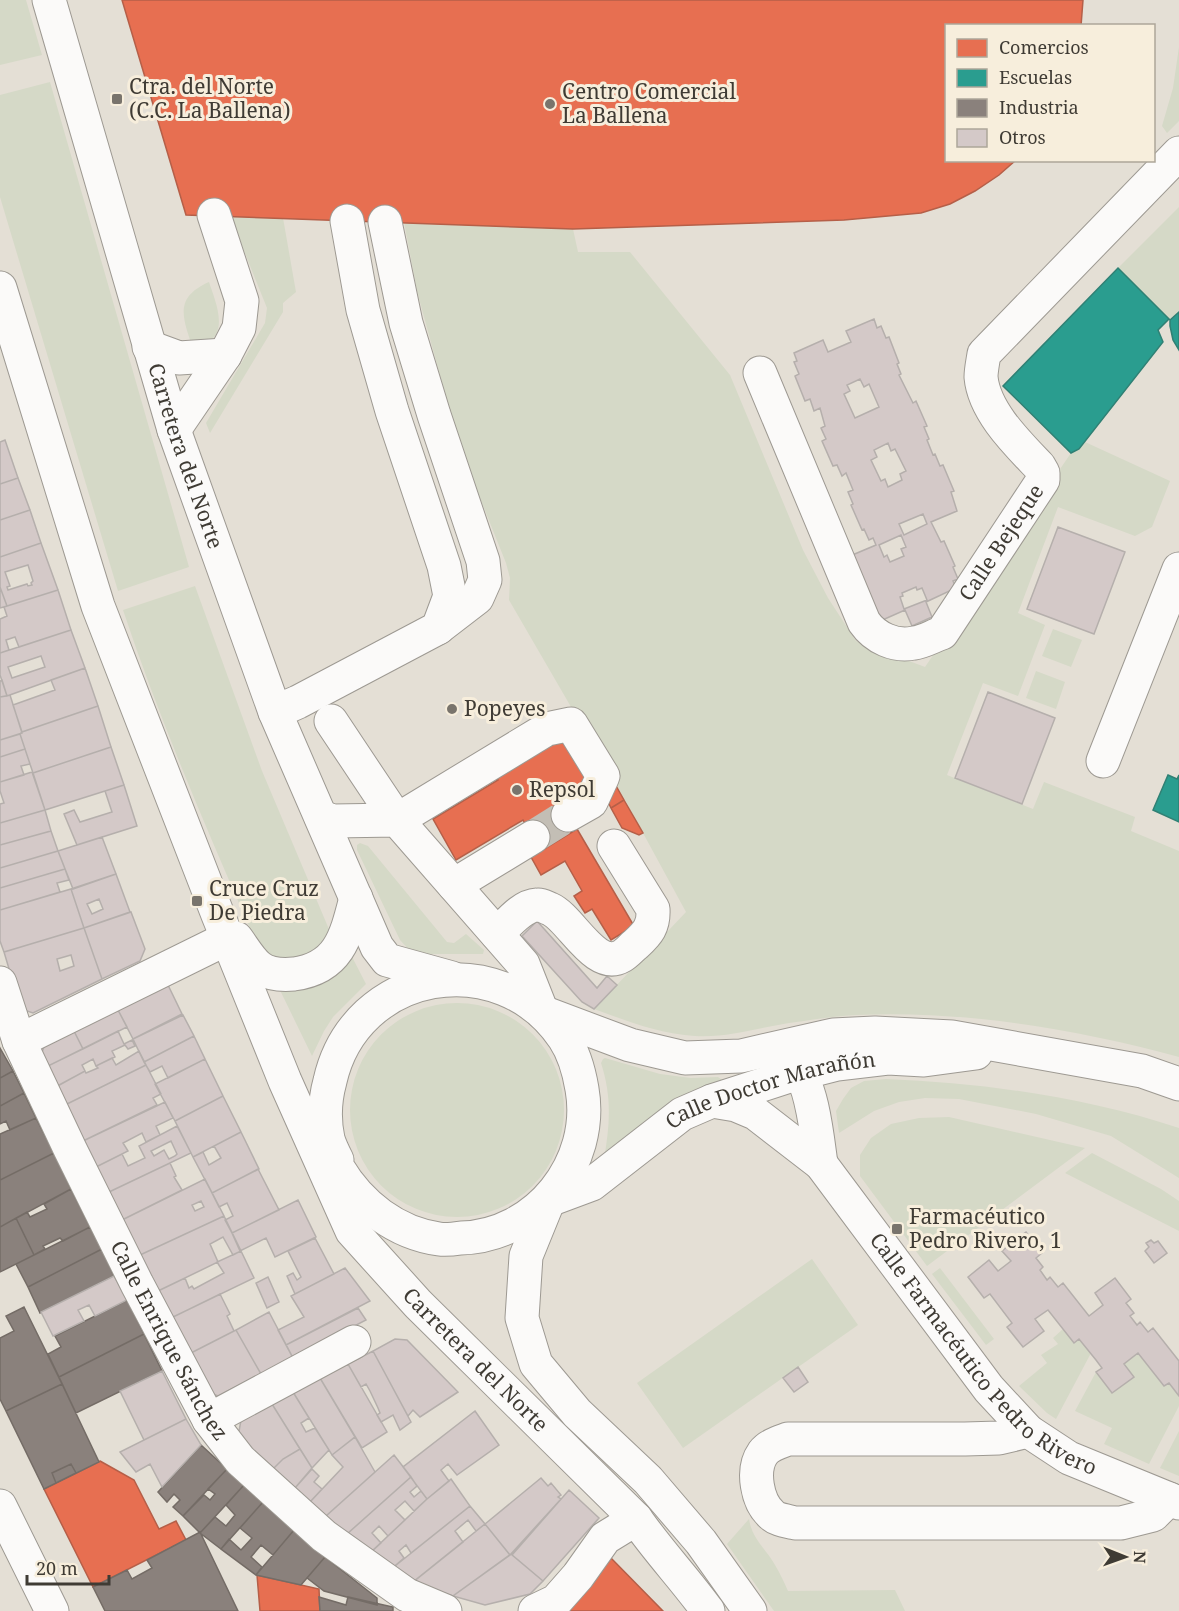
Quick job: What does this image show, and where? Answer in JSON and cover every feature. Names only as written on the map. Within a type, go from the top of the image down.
[{"type":"street","name":"Carretera del Norte","points":[[49,0],[174,430],[274,712],[377,947],[387,960],[452,978]]},
{"type":"street","name":"Calle Bejeque","points":[[760,373],[864,622],[870,630],[890,643],[915,643],[942,633],[1043,480],[1043,473],[1039,466],[1002,424],[988,397],[981,377],[984,354],[1179,153]]},
{"type":"street","points":[[174,430],[225,355],[239,328],[242,301],[214,215]]},
{"type":"street","points":[[346,221],[363,309],[392,411],[444,566],[450,596],[438,628]]},
{"type":"street","points":[[274,712],[298,702],[438,628],[477,598],[485,580],[483,561],[406,323],[385,222]]},
{"type":"street","name":"Carretera del Norte","points":[[0,288],[11,364],[98,606],[285,1081],[352,1231],[418,1304],[636,1519],[708,1611]]},
{"type":"street","points":[[149,348],[179,358],[225,355]]},
{"type":"street","points":[[1103,761],[1179,569]]},
{"type":"street","points":[[331,722],[397,820],[523,964],[542,1012]]},
{"type":"street","points":[[321,817],[333,821],[397,820],[547,729],[571,724],[603,776],[591,802],[568,816]]},
{"type":"street","points":[[454,885],[532,837]]},
{"type":"street","points":[[497,934],[526,907],[539,904],[559,913],[593,952],[607,959],[623,956],[650,932],[654,921],[653,909],[614,846]]},
{"type":"street","name":"Carretera del Norte","points":[[223,926],[258,967],[270,973],[289,975],[306,972],[330,960],[341,946],[356,898]]},
{"type":"street","points":[[19,1041],[223,926]]},
{"type":"street","points":[[342,1175],[367,1206],[401,1228],[439,1239],[479,1238],[517,1224],[549,1200],[569,1172],[582,1139],[585,1104],[579,1070],[565,1038],[542,1012],[515,993],[484,982],[452,978],[414,985],[380,1002],[352,1029],[334,1063],[325,1100],[328,1139],[342,1175],[392,1276]]},
{"type":"street","name":"Calle Enrique Sánchez","points":[[0,982],[19,1041],[137,1284],[209,1420],[240,1460],[324,1536],[407,1595],[445,1611]]},
{"type":"street","name":"Calle Doctor Marañón","points":[[542,1012],[630,1045],[685,1058],[741,1056],[833,1035],[875,1033],[952,1037],[1142,1071],[1179,1084]]},
{"type":"street","name":"Calle Doctor Marañón","points":[[549,1200],[592,1184],[682,1114],[712,1101],[799,1073],[837,1064],[888,1058],[924,1060],[1017,1048]]},
{"type":"street","points":[[741,1056],[781,1062],[796,1069],[799,1073]]},
{"type":"street","name":"Calle Farmacéutico Pedro Rivero","points":[[813,1115],[821,1089],[837,1064]]},
{"type":"street","name":"Calle Farmacéutico Pedro Rivero","points":[[799,1073],[805,1081],[821,1164]]},
{"type":"street","name":"Carretera del Norte","points":[[285,1081],[342,1175]]},
{"type":"street","name":"Calle Farmacéutico Pedro Rivero","points":[[712,1101],[736,1105],[755,1113],[821,1164],[989,1389],[1028,1431],[1069,1458],[1174,1501]]},
{"type":"street","name":"Carretera del Norte","points":[[549,1200],[526,1256],[522,1318],[536,1364],[577,1413],[648,1480],[700,1542],[750,1611]]},
{"type":"street","points":[[209,1420],[354,1342]]},
{"type":"street","points":[[1028,1431],[999,1438],[788,1439],[775,1443],[763,1453],[758,1470],[757,1487],[763,1504],[774,1517],[795,1523],[1121,1523],[1153,1515],[1174,1501]]},
{"type":"street","points":[[0,1506],[52,1611]]},
{"type":"street","points":[[535,1611],[556,1601],[578,1576],[605,1538],[636,1519]]},
{"type":"street","points":[[671,1564],[692,1611]]},
{"type":"green space","points":[[0,0],[26,0],[42,55],[0,65]]},
{"type":"green space","points":[[1179,47],[1179,121],[1167,133],[1162,126],[1173,88]]},
{"type":"green space","points":[[50,82],[189,567],[118,591],[0,197],[0,95]]},
{"type":"green space","points":[[1179,207],[1179,312],[1170,320],[1118,268]]},
{"type":"green space","points":[[230,216],[283,218],[296,292],[283,303],[283,312],[210,433],[206,423],[265,323],[267,308]]},
{"type":"green space","points":[[404,222],[573,229],[578,252],[630,252],[730,375],[803,550],[828,598],[856,641],[925,667],[1071,453],[1085,442],[1170,481],[1152,527],[1135,536],[1058,507],[1018,613],[1045,625],[1018,696],[983,683],[947,775],[1033,809],[1044,782],[1135,817],[1131,831],[1179,851],[1179,1057],[1060,1030],[978,1019],[896,1014],[856,1015],[789,1023],[730,1034],[695,1036],[656,1030],[594,1009],[686,912],[625,800],[509,600],[510,578],[506,563],[474,483],[445,394],[417,291]]},
{"type":"green space","points":[[209,282],[218,313],[218,329],[210,341],[193,349],[184,318],[185,302],[198,288]]},
{"type":"green space","points":[[195,586],[262,771],[331,934],[326,946],[287,962],[263,952],[253,935],[168,733],[123,610]]},
{"type":"green space","points":[[1053,629],[1082,640],[1071,667],[1042,656]]},
{"type":"green space","points":[[1036,671],[1065,682],[1056,709],[1026,698]]},
{"type":"green space","points":[[360,843],[368,846],[447,942],[454,943],[466,934],[484,950],[483,954],[422,954],[407,947],[400,940],[357,850],[357,845]]},
{"type":"green space","points":[[349,951],[366,984],[333,1017],[312,1056],[277,984]]},
{"type":"green space","points":[[457,1003],[478,1005],[498,1011],[525,1027],[540,1042],[556,1069],[562,1089],[564,1110],[562,1131],[556,1151],[540,1178],[525,1193],[498,1209],[478,1215],[457,1217],[436,1215],[416,1209],[389,1193],[374,1178],[358,1151],[352,1131],[350,1110],[352,1089],[358,1069],[374,1042],[389,1027],[416,1011],[436,1005]]},
{"type":"green space","points":[[605,1058],[660,1074],[691,1078],[718,1077],[722,1080],[604,1159],[609,1111],[605,1075],[601,1063]]},
{"type":"green space","points":[[886,1079],[960,1084],[1034,1093],[1107,1108],[1179,1128],[1179,1178],[1111,1136],[1036,1114],[959,1099],[925,1098],[899,1102],[874,1111],[839,1133],[836,1111],[851,1088],[864,1081]]},
{"type":"green space","points":[[949,1117],[1085,1148],[927,1266],[860,1176],[860,1155],[871,1138],[891,1124],[919,1118]]},
{"type":"green space","points":[[1092,1153],[1161,1189],[1179,1201],[1179,1231],[1065,1173]]},
{"type":"green space","points":[[812,1259],[858,1325],[683,1448],[637,1383]]},
{"type":"green space","points":[[940,1268],[994,1339],[986,1345],[932,1274]]},
{"type":"green space","points":[[1063,1329],[1074,1343],[1079,1339],[1091,1353],[1056,1419],[1019,1386],[1047,1363],[1041,1355],[1058,1344],[1053,1338]]},
{"type":"green space","points":[[1138,1353],[1164,1386],[1169,1383],[1179,1396],[1179,1406],[1149,1464],[1104,1444],[1112,1428],[1075,1411],[1096,1372],[1112,1393],[1134,1377],[1124,1364]]},
{"type":"green space","points":[[1179,1431],[1179,1476],[1160,1468]]},
{"type":"green space","points":[[749,1519],[756,1538],[775,1565],[788,1591],[895,1590],[905,1611],[774,1611],[727,1544]]},
{"type":"building: Comercios","name":"Centro Comercial La Ballena","points":[[122,0],[1083,0],[1081,24],[945,24],[945,162],[1014,162],[975,191],[950,204],[921,213],[844,220],[573,229],[186,215]]},
{"type":"building: Comercios","points":[[567,735],[593,779],[586,797],[529,831],[523,820],[456,860],[433,819],[498,780],[496,777]]},
{"type":"building: Comercios","points":[[615,784],[624,800],[611,808],[607,800]]},
{"type":"building: Comercios","points":[[624,800],[643,833],[639,835],[622,828],[611,808]]},
{"type":"building: Comercios","points":[[565,811],[575,827],[539,848],[530,832]]},
{"type":"building: Comercios","points":[[577,829],[634,926],[611,940],[592,909],[585,913],[574,896],[582,891],[565,861],[541,875],[531,857]]},
{"type":"building: Comercios","points":[[100,1461],[134,1480],[159,1529],[176,1521],[186,1540],[93,1587],[44,1489]]},
{"type":"building: Comercios","points":[[609,1556],[663,1611],[559,1611]]},
{"type":"building: Comercios","points":[[257,1575],[319,1589],[320,1611],[260,1611]]},
{"type":"building: Escuelas","points":[[1118,268],[1169,319],[1158,330],[1163,342],[1079,449],[1071,453],[1003,386]]},
{"type":"building: Escuelas","points":[[1179,312],[1179,350],[1173,340],[1170,320]]},
{"type":"building: Escuelas","points":[[1168,775],[1177,779],[1179,775],[1179,822],[1153,810]]},
{"type":"building: Industria","points":[[0,1048],[13,1071],[0,1078]]},
{"type":"building: Industria","points":[[13,1071],[24,1093],[0,1106],[0,1078]]},
{"type":"building: Industria","points":[[24,1093],[36,1118],[10,1130],[6,1121],[0,1124],[0,1106]]},
{"type":"building: Industria","points":[[36,1118],[54,1153],[0,1180],[0,1134]]},
{"type":"building: Industria","points":[[54,1153],[71,1189],[0,1227],[0,1180]]},
{"type":"building: Industria","points":[[71,1189],[90,1227],[63,1241],[60,1238],[43,1246],[45,1249],[34,1255],[16,1218],[27,1212],[30,1217],[47,1209],[44,1204]]},
{"type":"building: Industria","points":[[16,1218],[34,1255],[0,1272],[0,1227]]},
{"type":"building: Industria","points":[[90,1227],[102,1249],[28,1287],[16,1264]]},
{"type":"building: Industria","points":[[102,1249],[114,1276],[40,1313],[28,1287]]},
{"type":"building: Industria","points":[[127,1300],[144,1334],[59,1377],[48,1354],[61,1347],[55,1336]]},
{"type":"building: Industria","points":[[24,1307],[62,1384],[6,1411],[0,1399],[0,1338],[14,1331],[6,1316]]},
{"type":"building: Industria","points":[[144,1334],[162,1371],[76,1413],[59,1377]]},
{"type":"building: Industria","points":[[62,1384],[99,1462],[44,1489],[6,1411]]},
{"type":"building: Industria","points":[[201,1445],[227,1469],[183,1516],[173,1507],[180,1500],[174,1494],[167,1502],[158,1492]]},
{"type":"building: Industria","points":[[71,1464],[76,1473],[56,1483],[52,1473]]},
{"type":"building: Industria","points":[[227,1469],[244,1485],[200,1533],[183,1516],[204,1495],[210,1500],[215,1494],[208,1489]]},
{"type":"building: Industria","points":[[244,1485],[263,1502],[221,1549],[200,1533],[215,1517],[226,1526],[235,1515],[226,1505]]},
{"type":"building: Industria","points":[[263,1502],[294,1530],[273,1555],[261,1545],[251,1557],[262,1567],[256,1575],[221,1549],[229,1539],[241,1550],[252,1538],[240,1528]]},
{"type":"building: Industria","points":[[294,1530],[325,1557],[301,1585],[256,1575]]},
{"type":"building: Industria","points":[[200,1532],[238,1611],[105,1611],[93,1587],[127,1570],[132,1579],[152,1568],[147,1560]]},
{"type":"building: Industria","points":[[325,1557],[377,1598],[377,1605],[324,1591],[307,1578]]},
{"type":"building: Industria","points":[[319,1597],[346,1605],[348,1597],[393,1607],[393,1611],[320,1611]]},
{"type":"building: Otros","points":[[874,319],[877,328],[881,326],[886,338],[889,337],[899,363],[897,364],[901,374],[899,375],[913,403],[916,401],[927,426],[924,427],[933,455],[935,454],[940,466],[943,465],[954,491],[951,492],[957,511],[931,522],[941,542],[944,541],[955,566],[953,567],[958,579],[953,581],[956,588],[926,602],[932,617],[912,626],[905,610],[878,622],[850,556],[876,545],[873,538],[869,540],[864,529],[862,530],[851,505],[853,504],[848,492],[853,490],[846,473],[842,476],[837,465],[833,466],[822,441],[826,439],[821,428],[825,426],[820,408],[814,411],[810,399],[805,401],[795,376],[799,374],[794,362],[797,361],[794,353],[823,340],[828,352],[851,342],[846,331]],"holes":[[[860,379],[864,387],[869,384],[879,407],[855,418],[844,394],[850,391],[847,385]],[[888,443],[891,451],[895,449],[906,471],[900,474],[902,480],[888,487],[885,479],[881,481],[871,460],[877,457],[874,450]],[[923,514],[927,524],[904,535],[899,524]],[[901,535],[906,547],[901,549],[904,556],[890,562],[887,555],[884,557],[879,545]],[[916,587],[917,590],[922,588],[927,600],[904,609],[900,597],[903,596],[902,593]]]},
{"type":"building: Otros","points":[[5,440],[18,478],[0,484],[0,442]]},
{"type":"building: Otros","points":[[18,478],[30,510],[0,520],[0,484]]},
{"type":"building: Otros","points":[[30,510],[41,543],[0,557],[0,520]]},
{"type":"building: Otros","points":[[1058,527],[1125,552],[1094,634],[1027,609]]},
{"type":"building: Otros","points":[[41,543],[58,590],[7,606],[0,587],[0,557]],"holes":[[[28,565],[32,585],[27,584],[8,590],[7,587],[10,586],[5,572]]]},
{"type":"building: Otros","points":[[0,587],[7,606],[0,608]]},
{"type":"building: Otros","points":[[58,590],[71,630],[19,647],[15,637],[6,640],[9,650],[0,653],[0,619],[7,616],[4,607]]},
{"type":"building: Otros","points":[[71,630],[85,668],[7,696],[0,675],[0,653]],"holes":[[[41,656],[45,667],[12,678],[8,667]]]},
{"type":"building: Otros","points":[[85,668],[98,706],[22,732],[13,705],[55,690],[51,680]]},
{"type":"building: Otros","points":[[2,680],[7,696],[0,697],[0,681]]},
{"type":"building: Otros","points":[[988,692],[1055,718],[1022,804],[955,778]]},
{"type":"building: Otros","points":[[10,695],[22,733],[0,740],[0,697]]},
{"type":"building: Otros","points":[[98,706],[111,747],[33,773],[20,734]]},
{"type":"building: Otros","points":[[20,734],[25,749],[0,757],[0,740]]},
{"type":"building: Otros","points":[[111,747],[124,785],[45,810],[33,773]]},
{"type":"building: Otros","points":[[25,749],[30,764],[21,766],[24,775],[0,782],[0,757]]},
{"type":"building: Otros","points":[[32,772],[45,810],[0,823],[0,804],[4,803],[0,782]]},
{"type":"building: Otros","points":[[124,785],[137,826],[77,845],[64,814],[74,810],[80,822],[112,812],[105,791]]},
{"type":"building: Otros","points":[[45,810],[51,831],[0,845],[0,823]]},
{"type":"building: Otros","points":[[51,831],[58,851],[0,868],[0,845]]},
{"type":"building: Otros","points":[[102,837],[116,874],[73,889],[58,851]]},
{"type":"building: Otros","points":[[58,851],[65,869],[0,888],[0,868]]},
{"type":"building: Otros","points":[[65,869],[69,880],[57,883],[60,892],[0,910],[0,888]]},
{"type":"building: Otros","points":[[116,874],[130,912],[84,928],[71,889]],"holes":[[[99,899],[103,909],[92,914],[87,904]]]},
{"type":"building: Otros","points":[[71,889],[84,928],[4,952],[0,941],[0,910]]},
{"type":"building: Otros","points":[[131,912],[145,949],[140,961],[102,979],[84,928]]},
{"type":"building: Otros","points":[[537,921],[597,988],[607,976],[617,985],[594,1009],[582,1002],[522,936]]},
{"type":"building: Otros","points":[[84,928],[102,979],[33,1013],[21,1009],[4,952]],"holes":[[[71,955],[74,966],[60,971],[57,959]]]},
{"type":"building: Otros","points":[[167,983],[182,1014],[133,1039],[117,1008]]},
{"type":"building: Otros","points":[[117,1008],[127,1027],[83,1049],[74,1031]]},
{"type":"building: Otros","points":[[183,1015],[194,1036],[144,1062],[133,1039]]},
{"type":"building: Otros","points":[[74,1031],[83,1049],[46,1067],[41,1055],[45,1044]]},
{"type":"building: Otros","points":[[118,1031],[124,1044],[132,1040],[135,1046],[128,1049],[125,1045],[112,1051],[115,1057],[96,1066],[93,1059],[82,1065],[85,1071],[56,1087],[46,1067]]},
{"type":"building: Otros","points":[[194,1036],[205,1059],[168,1078],[162,1066],[150,1072],[144,1062]]},
{"type":"building: Otros","points":[[139,1051],[146,1065],[65,1105],[56,1087],[85,1071],[86,1073],[98,1068],[96,1066],[112,1058],[116,1065]]},
{"type":"building: Otros","points":[[205,1059],[223,1096],[175,1121],[155,1084]]},
{"type":"building: Otros","points":[[146,1065],[161,1094],[153,1098],[157,1105],[83,1141],[65,1105]]},
{"type":"building: Otros","points":[[223,1096],[241,1132],[193,1157],[175,1121]]},
{"type":"building: Otros","points":[[165,1102],[173,1118],[156,1126],[160,1135],[146,1142],[142,1133],[123,1143],[128,1151],[96,1167],[83,1141]]},
{"type":"building: Otros","points":[[177,1126],[191,1153],[109,1192],[96,1167],[122,1154],[128,1166],[145,1158],[139,1146]],"holes":[[[171,1141],[177,1154],[169,1159],[164,1150],[154,1156],[151,1151]]]},
{"type":"building: Otros","points":[[241,1132],[259,1169],[212,1193],[193,1157],[203,1152],[209,1165],[221,1158],[214,1146]]},
{"type":"building: Otros","points":[[170,1163],[176,1176],[174,1177],[182,1190],[122,1220],[109,1192]]},
{"type":"building: Otros","points":[[258,1169],[279,1210],[232,1233],[225,1220],[233,1216],[227,1203],[219,1207],[212,1193]]},
{"type":"building: Otros","points":[[205,1179],[224,1216],[140,1255],[122,1220]],"holes":[[[201,1201],[204,1207],[195,1211],[192,1205]]]},
{"type":"building: Otros","points":[[298,1200],[316,1237],[275,1257],[266,1238],[240,1251],[232,1233]]},
{"type":"building: Otros","points":[[224,1216],[241,1251],[233,1255],[223,1237],[210,1244],[218,1262],[158,1291],[140,1255]]},
{"type":"building: Otros","points":[[1026,1232],[1042,1253],[1036,1258],[1043,1267],[1040,1270],[1047,1280],[1050,1277],[1058,1287],[1063,1283],[1089,1316],[1103,1305],[1095,1293],[1115,1278],[1131,1299],[1126,1303],[1134,1313],[1130,1316],[1137,1325],[1140,1322],[1148,1332],[1153,1328],[1179,1361],[1179,1396],[1169,1383],[1164,1386],[1138,1353],[1124,1364],[1134,1377],[1112,1393],[1096,1372],[1102,1368],[1096,1360],[1079,1339],[1074,1343],[1048,1310],[1035,1319],[1044,1331],[1023,1347],[1007,1327],[1012,1323],[990,1294],[984,1298],[968,1277],[989,1260],[998,1271],[1011,1261],[1002,1251]]},
{"type":"building: Otros","points":[[315,1238],[334,1274],[295,1294],[287,1276],[293,1273],[297,1280],[301,1277],[288,1251]]},
{"type":"building: Otros","points":[[1151,1240],[1154,1243],[1158,1241],[1167,1253],[1154,1263],[1145,1251],[1149,1247],[1146,1243]]},
{"type":"building: Otros","points":[[241,1251],[254,1278],[171,1318],[158,1291],[185,1278],[189,1288],[192,1286],[194,1289],[224,1273],[217,1262]]},
{"type":"building: Otros","points":[[345,1268],[370,1301],[286,1345],[278,1330],[304,1317],[291,1296]]},
{"type":"building: Otros","points":[[114,1276],[127,1300],[95,1316],[89,1305],[78,1310],[84,1321],[53,1336],[41,1312]]},
{"type":"building: Otros","points":[[268,1277],[279,1302],[267,1308],[256,1283]]},
{"type":"building: Otros","points":[[220,1294],[230,1314],[227,1316],[234,1331],[189,1354],[171,1318]]},
{"type":"building: Otros","points":[[358,1308],[366,1320],[293,1358],[286,1345]]},
{"type":"building: Otros","points":[[269,1312],[293,1358],[261,1374],[236,1330]]},
{"type":"building: Otros","points":[[236,1330],[261,1374],[218,1396],[208,1392],[189,1354]]},
{"type":"building: Otros","points":[[395,1339],[407,1340],[458,1392],[420,1417],[413,1410],[408,1416],[373,1351]]},
{"type":"building: Otros","points":[[373,1351],[411,1422],[400,1430],[393,1415],[381,1422],[377,1415],[380,1413],[370,1391],[366,1384],[361,1387],[348,1364]]},
{"type":"building: Otros","points":[[348,1364],[387,1432],[362,1448],[320,1378]]},
{"type":"building: Otros","points":[[798,1367],[808,1382],[794,1392],[783,1378]]},
{"type":"building: Otros","points":[[162,1371],[186,1419],[144,1440],[120,1391]]},
{"type":"building: Otros","points":[[320,1378],[355,1437],[332,1455],[293,1392]]},
{"type":"building: Otros","points":[[293,1392],[309,1418],[301,1423],[306,1432],[315,1428],[329,1450],[312,1468],[272,1404]]},
{"type":"building: Otros","points":[[272,1404],[300,1449],[283,1459],[273,1469],[238,1437],[241,1420]]},
{"type":"building: Otros","points":[[475,1411],[499,1445],[457,1475],[448,1464],[441,1470],[449,1481],[427,1499],[403,1467]]},
{"type":"building: Otros","points":[[186,1419],[201,1445],[162,1487],[150,1464],[136,1472],[120,1452]]},
{"type":"building: Otros","points":[[355,1437],[375,1472],[326,1516],[310,1502],[343,1467],[332,1455]]},
{"type":"building: Otros","points":[[300,1449],[312,1468],[295,1488],[273,1469],[283,1459]]},
{"type":"building: Otros","points":[[394,1455],[411,1477],[347,1534],[326,1516]]},
{"type":"building: Otros","points":[[312,1469],[319,1476],[314,1482],[322,1489],[310,1502],[295,1488]]},
{"type":"building: Otros","points":[[411,1477],[417,1486],[410,1492],[414,1497],[421,1491],[427,1499],[414,1511],[405,1501],[395,1510],[405,1520],[388,1536],[379,1526],[372,1533],[381,1543],[369,1554],[347,1534]]},
{"type":"building: Otros","points":[[541,1478],[548,1486],[551,1483],[561,1495],[558,1497],[561,1499],[510,1555],[485,1524]]},
{"type":"building: Otros","points":[[451,1479],[470,1506],[411,1553],[406,1545],[399,1551],[404,1558],[390,1570],[369,1554],[427,1499]]},
{"type":"building: Otros","points":[[569,1490],[599,1518],[543,1581],[512,1555]]},
{"type":"building: Otros","points":[[470,1506],[485,1524],[476,1531],[468,1520],[455,1531],[463,1542],[413,1582],[390,1570]]},
{"type":"building: Otros","points":[[485,1524],[510,1555],[453,1596],[413,1582]]},
{"type":"building: Otros","points":[[511,1554],[543,1581],[530,1594],[485,1605],[453,1596]]},
{"type":"tunnel","points":[[533,837],[568,815]]},
{"type":"place","name":"Ctra. del Norte (C.C. La Ballena)","points":[[117,99]]},
{"type":"place","name":"Centro Comercial La Ballena","points":[[550,104]]},
{"type":"place","name":"Popeyes","points":[[452,709]]},
{"type":"place","name":"Repsol","points":[[517,790]]},
{"type":"place","name":"Cruce Cruz De Piedra","points":[[197,901]]},
{"type":"place","name":"Farmacéutico Pedro Rivero, 1","points":[[897,1229]]}]
